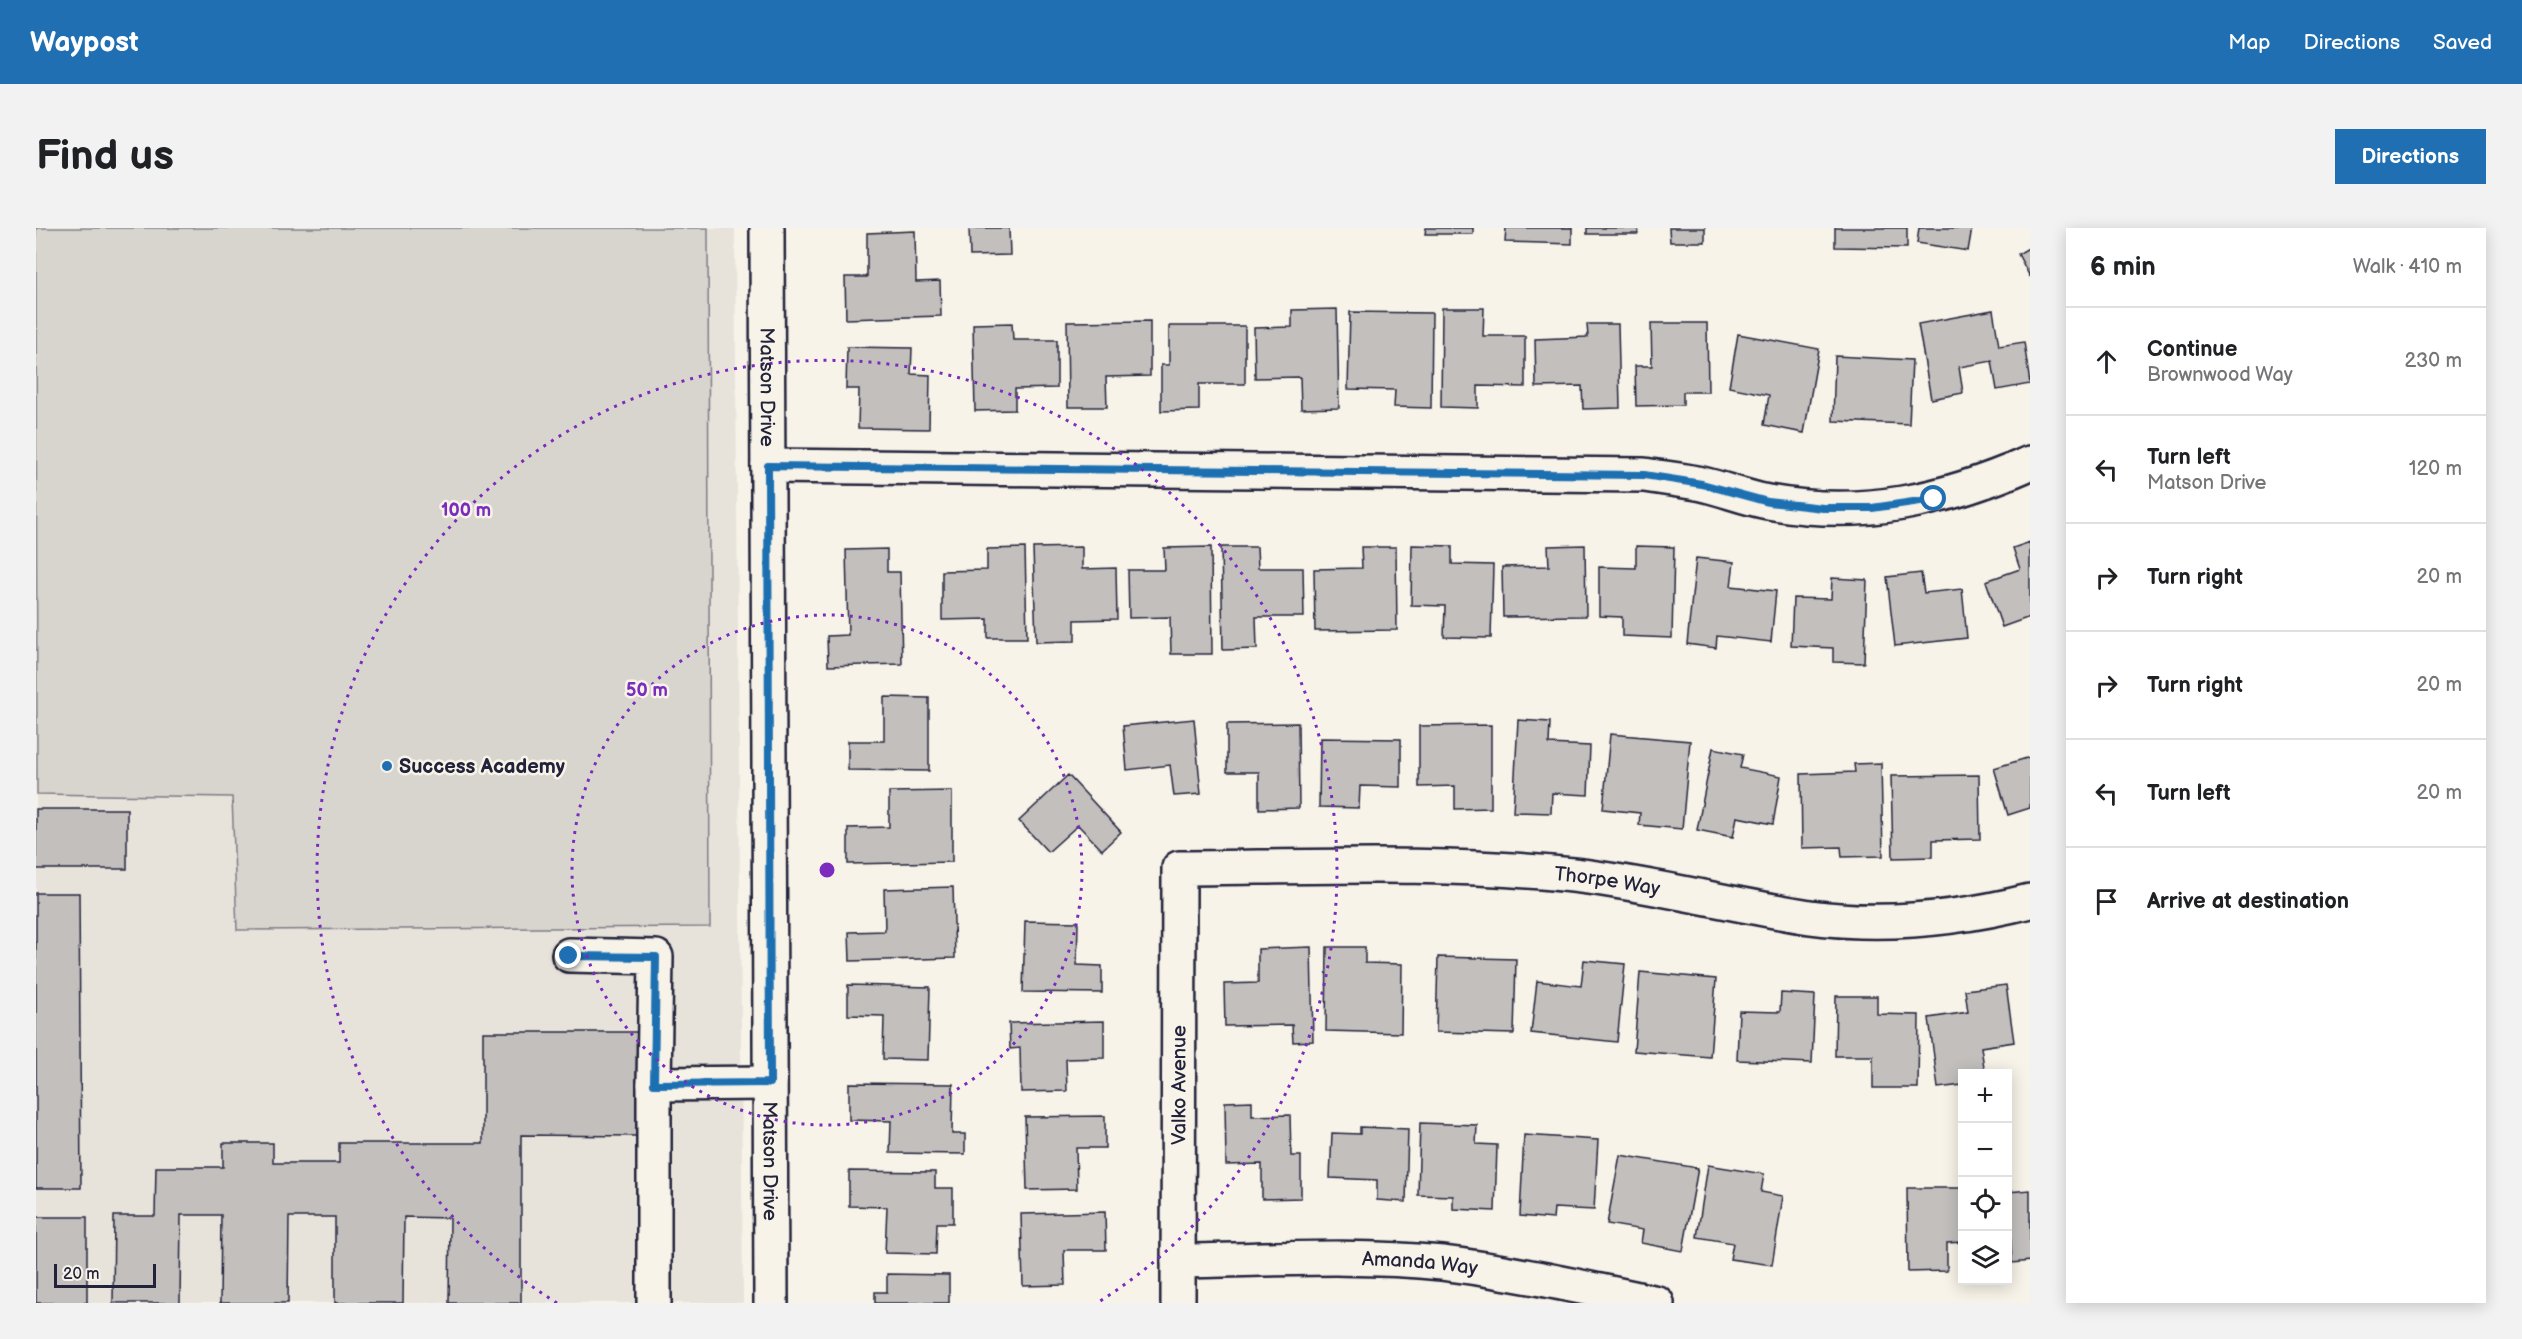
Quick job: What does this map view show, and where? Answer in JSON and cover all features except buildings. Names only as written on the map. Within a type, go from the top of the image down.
[{"type":"street","name":"Matson Drive","points":[[767,228],[771,1303]]},
{"type":"street","points":[[768,466],[1644,475],[1702,484],[1768,502],[1823,508],[1872,508],[1934,499],[1980,485],[2030,464]]},
{"type":"street","name":"Thorpe Way","points":[[1179,868],[1433,866],[1561,874],[1684,891],[1811,917],[1883,922],[1947,918],[2030,901]]},
{"type":"street","name":"Valko Avenue","points":[[1178,1303],[1179,868]]},
{"type":"street","points":[[569,956],[656,957],[654,1303]]},
{"type":"street","points":[[654,1084],[770,1083]]},
{"type":"street","name":"Amanda Way","points":[[1178,1261],[1366,1259],[1441,1263],[1533,1276],[1657,1303]]},
{"type":"shaded area","name":"Success Academy","points":[[36,228],[735,228],[743,1303],[36,1303]]},
{"type":"shaded area","points":[[36,228],[708,228],[710,927],[237,930],[232,797],[37,794]]},
{"type":"place","name":"Success Academy","points":[[387,766]]},
{"type":"route","points":[[569,956],[656,957],[654,1084],[770,1083],[768,466],[1644,475],[1702,484],[1768,502],[1823,508],[1872,508],[1934,499]]}]
